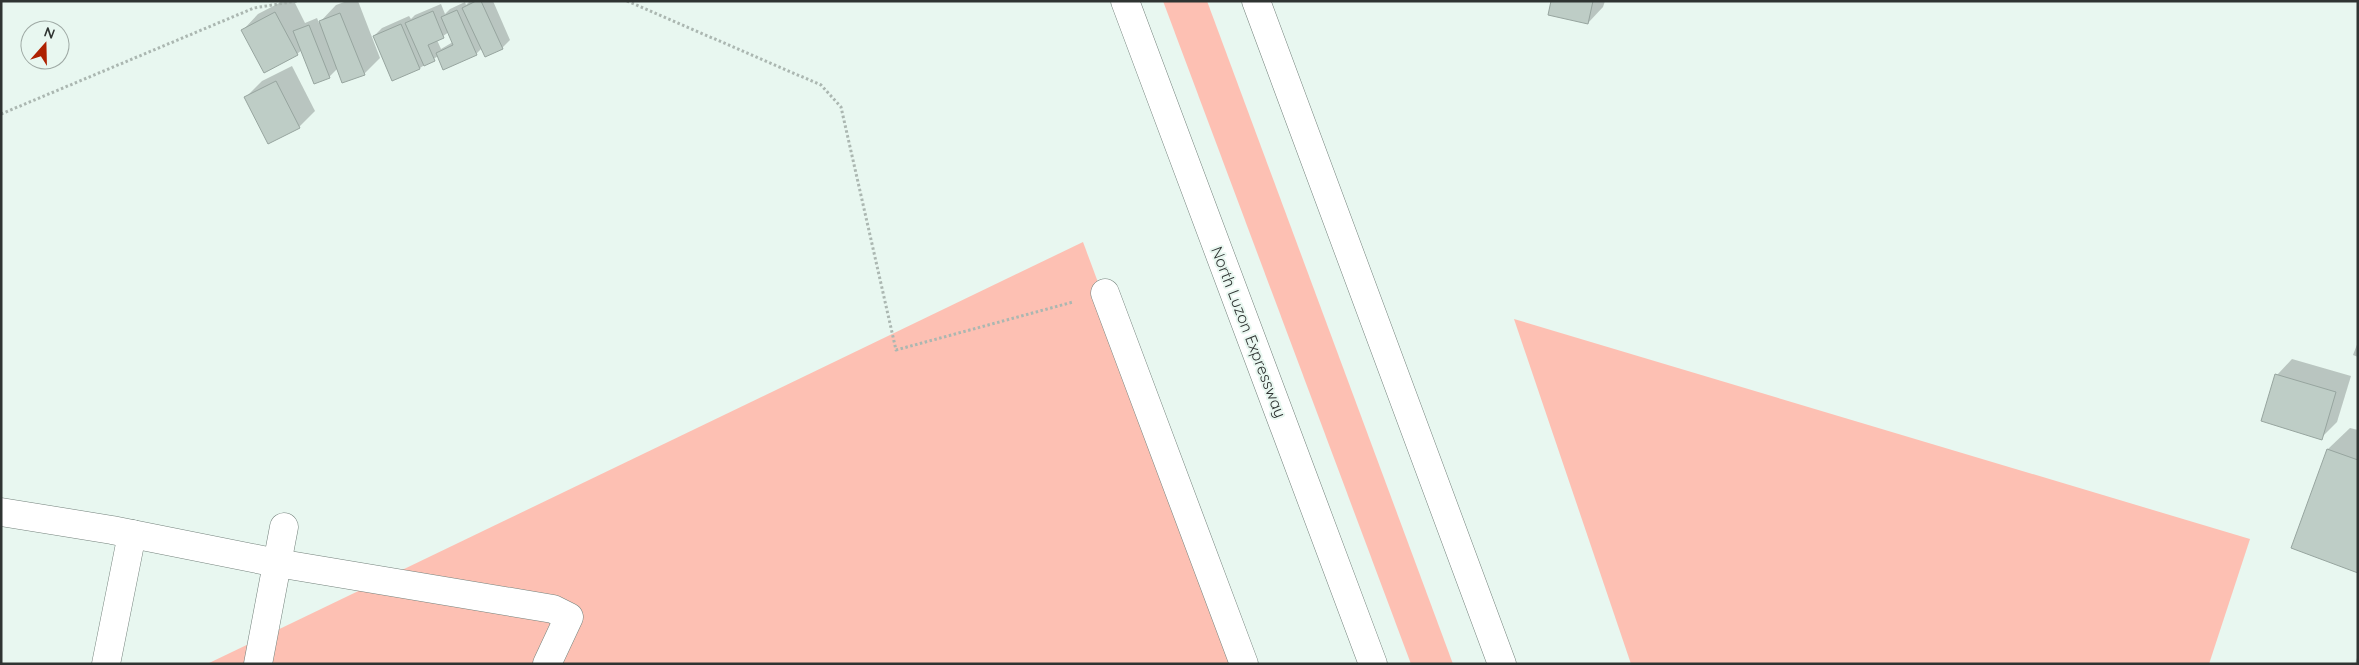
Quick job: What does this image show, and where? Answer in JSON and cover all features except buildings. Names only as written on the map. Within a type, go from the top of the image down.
[{"type":"main road","name":"North Luzon Expressway","points":[[1125,1],[1373,664]]},
{"type":"main road","points":[[1256,1],[1502,664]]},
{"type":"main road","points":[[1104,293],[1244,664]]},
{"type":"main road","points":[[1,512],[132,534],[277,563],[562,612],[569,617],[568,622],[547,664]]},
{"type":"main road","points":[[258,664],[284,527]]},
{"type":"main road","points":[[106,664],[132,534]]},
{"type":"path","points":[[1,114],[254,8],[297,1]]},
{"type":"path","points":[[627,1],[822,86],[841,107],[896,350],[1104,293]]},
{"type":"shaded area","points":[[1163,1],[1207,1],[1453,664],[1411,664]]},
{"type":"shaded area","points":[[1083,242],[1240,664],[207,664]]},
{"type":"shaded area","points":[[1514,319],[2250,539],[2209,664],[1631,664]]}]
